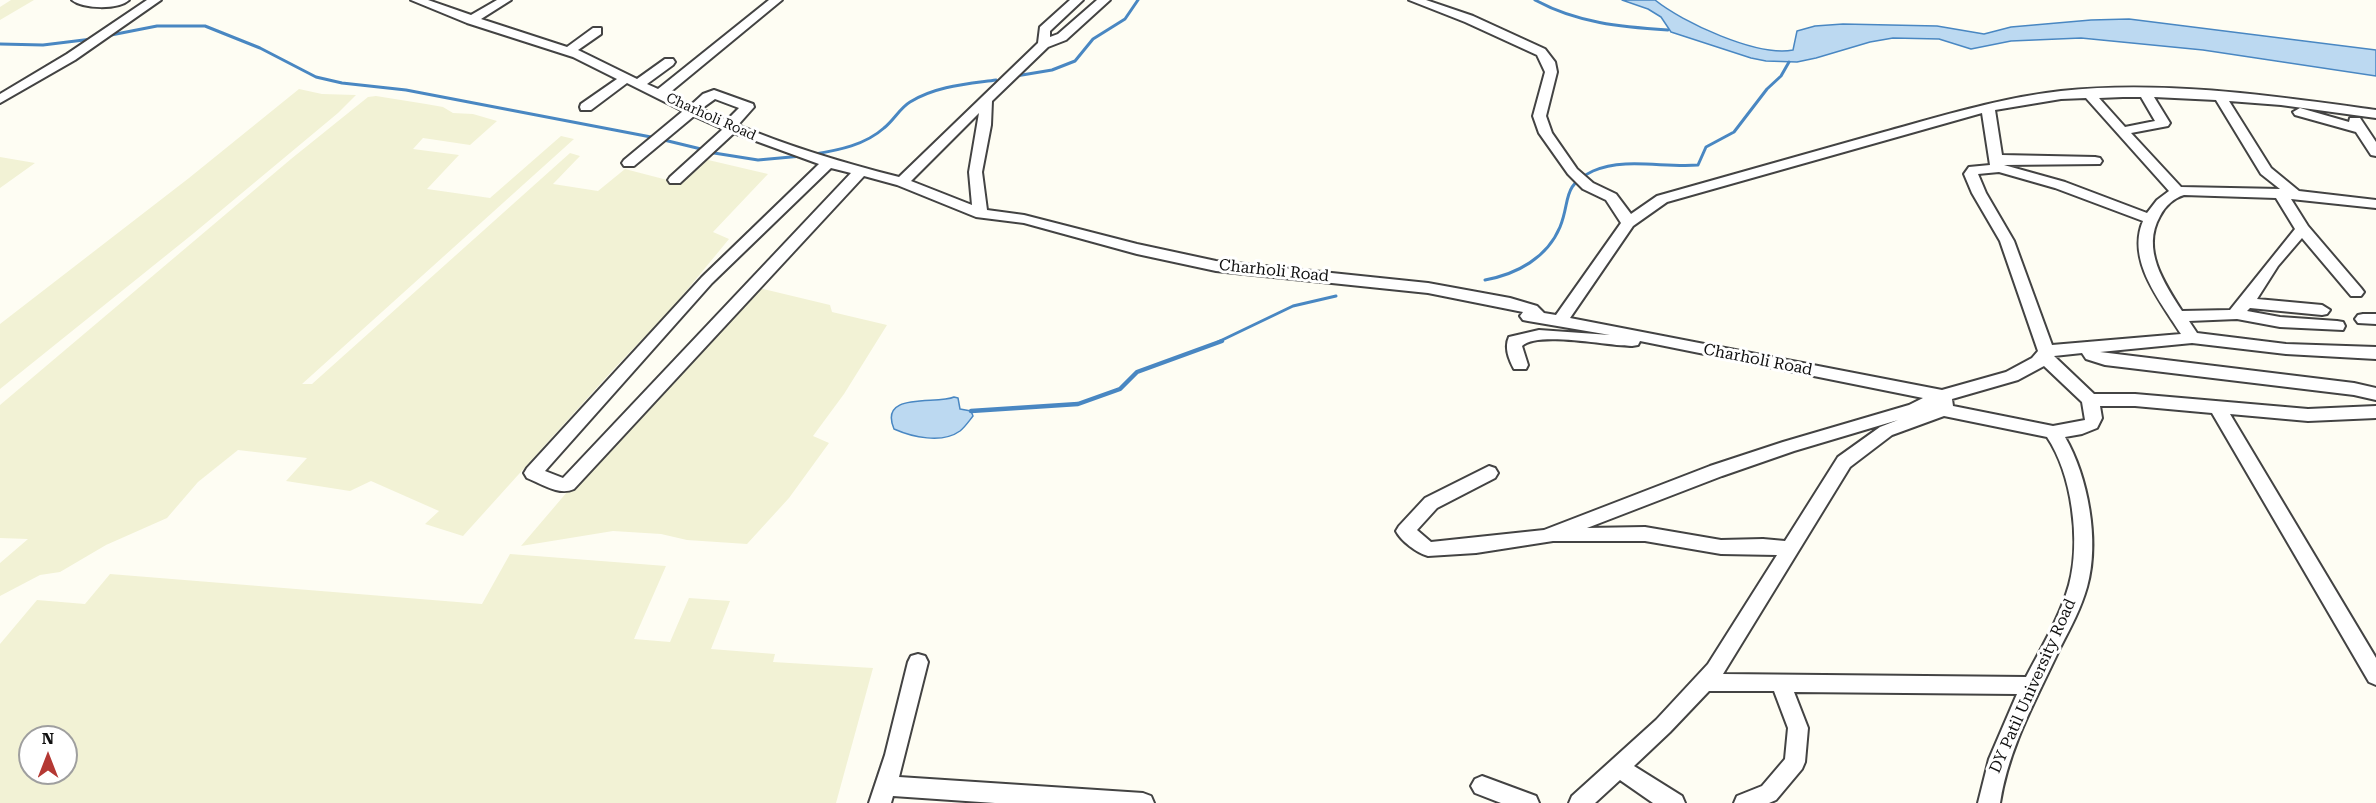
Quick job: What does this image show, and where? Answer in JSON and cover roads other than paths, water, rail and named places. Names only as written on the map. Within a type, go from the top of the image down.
[{"type":"street","points":[[78,0],[113,4],[123,0]]},
{"type":"street","points":[[0,99],[155,0]]},
{"type":"street","name":"Charholi Road","points":[[417,0],[442,4],[471,20],[569,51],[730,128],[828,163],[902,182],[981,214],[1010,219],[1015,224],[1049,235],[1134,257],[1228,274],[1289,277],[1367,288],[1538,316],[1642,336],[1942,403],[2053,432]]},
{"type":"street","points":[[471,20],[505,0]]},
{"type":"street","points":[[660,94],[776,0]]},
{"type":"street","points":[[1044,44],[1044,30],[1077,0]]},
{"type":"street","points":[[902,182],[1044,44],[1062,38],[1104,0]]},
{"type":"street","points":[[1415,0],[1469,19],[1541,52],[1549,60],[1551,71],[1548,91],[1539,115],[1550,144],[1586,184],[1615,200],[1628,223]]},
{"type":"street","points":[[569,51],[597,31]]},
{"type":"street","points":[[638,84],[669,62]]},
{"type":"street","points":[[586,107],[626,78]]},
{"type":"street","points":[[1560,321],[1618,234],[1628,223],[1662,199],[1694,188],[1988,107],[2032,99],[2088,93],[2144,92],[2259,99],[2376,114]]},
{"type":"street","points":[[2123,131],[2163,123],[2144,92]]},
{"type":"street","points":[[2088,93],[2177,192]]},
{"type":"street","points":[[629,164],[714,94],[748,107],[730,128],[675,180]]},
{"type":"street","points":[[2220,96],[2266,171],[2287,194],[2302,229],[2356,292]]},
{"type":"street","points":[[981,214],[976,168],[985,128],[987,111],[985,99]]},
{"type":"street","points":[[2259,99],[2360,129]]},
{"type":"street","points":[[1988,107],[1996,163]]},
{"type":"street","points":[[2348,110],[2376,152]]},
{"type":"street","points":[[2053,432],[2082,428],[2091,424],[2094,418],[2090,400],[2045,354],[2007,241],[1979,193],[1971,174],[1974,170],[1996,163],[2095,161]]},
{"type":"street","points":[[828,163],[707,280],[533,473],[564,486],[568,484],[860,172]]},
{"type":"street","points":[[1996,163],[2150,219]]},
{"type":"street","points":[[2192,338],[2146,257],[2144,238],[2150,219],[2177,192],[2226,191],[2287,194],[2376,204]]},
{"type":"street","points":[[2242,308],[2302,229]]},
{"type":"street","points":[[2178,316],[2242,308],[2322,310]]},
{"type":"street","points":[[2242,308],[2280,322],[2337,326]]},
{"type":"street","points":[[1520,365],[1514,346],[1515,341],[1525,337],[1553,336],[1629,341],[1642,336]]},
{"type":"street","points":[[1580,803],[1663,726],[1714,670],[1844,462],[1886,431],[1942,403],[2012,376],[2045,354],[2085,346],[2192,338],[2286,349],[2376,353]]},
{"type":"street","points":[[2085,346],[2092,355],[2105,359],[2354,389],[2376,394]]},
{"type":"street","points":[[2090,400],[2135,400],[2308,415],[2376,412]]},
{"type":"street","points":[[1545,537],[1716,471],[1789,446],[1942,403]]},
{"type":"street","points":[[2218,408],[2376,676]]},
{"type":"street","name":"DY Patil University Road","points":[[1989,803],[1993,773],[2031,686],[2071,605],[2081,570],[2079,496],[2064,446],[2053,432]]},
{"type":"street","points":[[1489,473],[1431,503],[1405,531],[1428,549],[1476,546],[1545,537],[1645,534],[1721,547],[1763,546],[1790,549]]},
{"type":"street","points":[[918,662],[883,794],[1143,803]]},
{"type":"street","points":[[1703,682],[2031,686]]},
{"type":"street","points":[[1745,803],[1769,793],[1795,762],[1798,728],[1781,684]]},
{"type":"street","points":[[1618,766],[1663,801]]},
{"type":"street","points":[[1482,786],[1528,803]]},
{"type":"water","points":[[1622,0],[1655,0],[1683,18],[1721,36],[1778,51],[1793,50],[1797,31],[1815,26],[1843,24],[1937,26],[1984,34],[2011,27],[2129,19],[2376,50],[2376,76],[2203,50],[2081,38],[2011,41],[1971,49],[1939,39],[1893,38],[1797,62],[1766,61],[1671,32],[1661,17],[1648,9]]},
{"type":"water","points":[[958,398],[960,409],[971,411],[973,416],[962,429],[953,435],[927,438],[909,435],[894,429],[891,417],[894,409],[901,404]]},
{"type":"waterway","points":[[1016,76],[1052,70],[1075,61],[1093,39],[1125,19],[1138,0]]},
{"type":"waterway","points":[[1535,0],[1583,19],[1668,30]]},
{"type":"waterway","points":[[106,36],[157,26],[205,26],[260,48],[316,77],[342,83],[406,90],[651,137]]},
{"type":"waterway","points":[[0,44],[43,45],[92,39]]},
{"type":"waterway","points":[[1485,280],[1519,269],[1530,263],[1547,248],[1560,227],[1571,188],[1593,171],[1631,164],[1698,165],[1706,147],[1734,132],[1767,89],[1781,76],[1789,62]]},
{"type":"waterway","points":[[815,154],[869,139],[888,125],[906,105],[930,92],[952,86],[996,80]]},
{"type":"waterway","points":[[664,140],[701,149]]},
{"type":"waterway","points":[[714,153],[758,160],[802,156]]},
{"type":"waterway","points":[[1218,342],[1293,306],[1336,296]]},
{"type":"waterway","points":[[971,411],[1078,404],[1120,389],[1137,372],[1222,341]]}]
